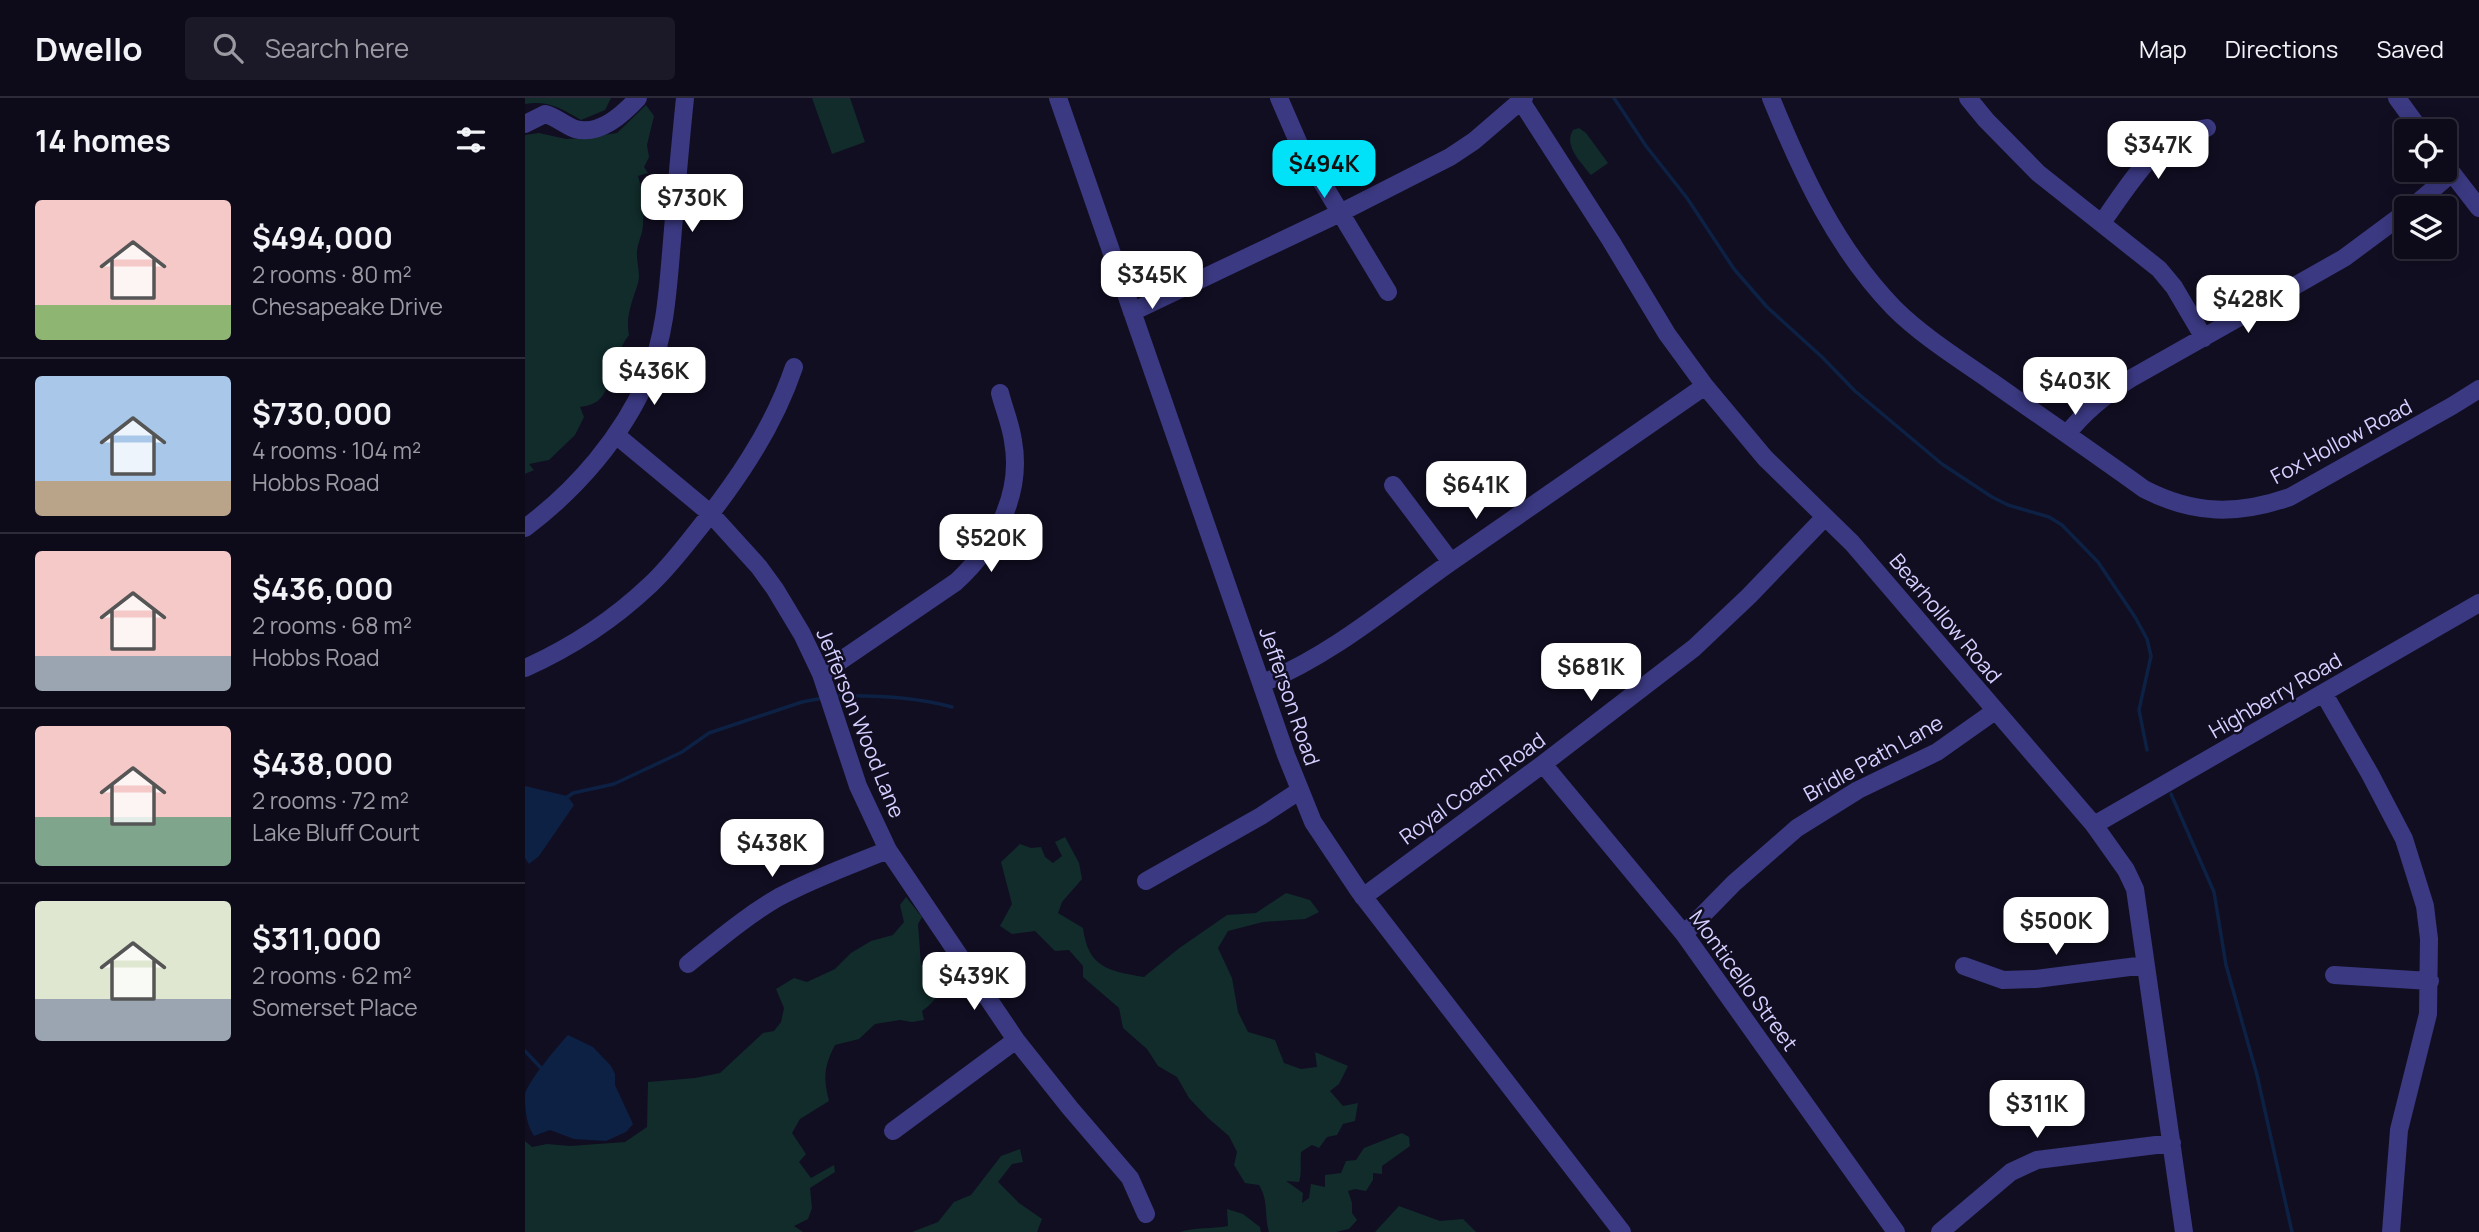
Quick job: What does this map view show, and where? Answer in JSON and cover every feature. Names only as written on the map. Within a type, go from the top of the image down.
[{"type":"street","points":[[525,124],[545,114],[573,128],[590,130],[619,116],[638,98]]},
{"type":"street","points":[[525,528],[577,483],[616,435],[648,376],[665,316],[685,98]]},
{"type":"street","name":"Jefferson Road","points":[[1058,98],[1299,791],[1314,822],[1363,897],[1622,1232]]},
{"type":"street","points":[[1279,98],[1299,144],[1388,292]]},
{"type":"street","name":"Fox Hollow Road","points":[[1771,98],[1800,169],[1818,204],[1834,230],[1895,309],[1946,349],[2144,489],[2168,502],[2226,511],[2245,510],[2290,497],[2452,406],[2479,388]]},
{"type":"street","points":[[1968,98],[2038,173],[2159,269],[2174,287],[2204,338]]},
{"type":"street","points":[[1132,312],[1340,213],[1450,157],[1474,141],[1521,99]]},
{"type":"street","name":"Bearhollow Road","points":[[1521,99],[1667,334],[1705,386],[1765,457],[1851,543],[2094,825],[2119,860],[2135,889],[2184,1232]]},
{"type":"street","points":[[2402,100],[2414,119]]},
{"type":"street","points":[[2102,223],[2126,187],[2162,148],[2177,135],[2207,128]]},
{"type":"street","points":[[2457,180],[2479,208]]},
{"type":"street","points":[[2422,196],[2435,182]]},
{"type":"street","points":[[2067,434],[2098,400],[2130,379],[2344,258],[2394,221]]},
{"type":"street","points":[[525,668],[582,637],[628,605],[652,583],[711,514],[739,475],[766,431],[794,366]]},
{"type":"street","points":[[1263,683],[1296,670],[1353,633],[1705,386]]},
{"type":"street","points":[[821,674],[948,588],[970,569],[992,541],[1007,509],[1014,475],[1014,442],[1000,393]]},
{"type":"street","name":"Jefferson Wood Lane","points":[[616,435],[711,514],[759,567],[775,589],[802,634],[821,674],[858,786],[888,850],[1016,1040]]},
{"type":"street","points":[[1393,485],[1451,562]]},
{"type":"street","name":"Royal Coach Road","points":[[1363,897],[1694,648],[1749,596],[1825,517]]},
{"type":"street","name":"Highberry Road","points":[[2094,825],[2479,603]]},
{"type":"street","points":[[2324,694],[2404,839],[2425,906],[2430,981],[2428,1014],[2399,1130],[2391,1232]]},
{"type":"street","name":"Bridle Path Lane","points":[[1684,934],[1734,883],[1797,828],[1858,790],[1937,752],[1995,711]]},
{"type":"street","name":"Monticello Street","points":[[1543,764],[1684,934],[1896,1232]]},
{"type":"street","points":[[1146,881],[1299,791]]},
{"type":"street","points":[[688,964],[776,899],[807,883],[888,850]]},
{"type":"street","points":[[1964,966],[2003,980],[2036,979],[2145,965]]},
{"type":"street","points":[[2334,975],[2430,981]]},
{"type":"street","points":[[893,1131],[1016,1040],[1130,1178],[1146,1214]]},
{"type":"street","points":[[1940,1232],[2011,1172],[2037,1160],[2172,1143]]},
{"type":"green space","points":[[525,98],[611,98],[605,110],[581,120],[548,104],[525,104]]},
{"type":"green space","points":[[812,98],[850,98],[865,142],[832,154]]},
{"type":"green space","points":[[646,105],[654,116],[647,145],[649,157],[644,167],[648,173],[638,176],[643,200],[643,224],[637,251],[639,279],[629,315],[629,335],[608,371],[613,377],[609,382],[601,379],[608,385],[603,394],[598,401],[580,407],[584,417],[575,435],[549,460],[529,464],[534,470],[525,474],[525,135],[539,133],[566,139],[617,133]]},
{"type":"green space","points":[[1579,128],[1586,133],[1608,163],[1591,175],[1575,154],[1570,142],[1573,130]]},
{"type":"green space","points":[[1065,837],[1079,863],[1082,879],[1062,902],[1058,913],[1083,928],[1095,960],[1120,972],[1144,977],[1227,915],[1256,913],[1286,893],[1310,900],[1319,912],[1305,919],[1263,922],[1228,931],[1218,948],[1232,978],[1238,1012],[1248,1032],[1275,1040],[1284,1063],[1301,1069],[1317,1067],[1315,1052],[1348,1066],[1339,1084],[1330,1091],[1343,1106],[1358,1103],[1355,1121],[1343,1124],[1337,1135],[1327,1137],[1319,1148],[1312,1145],[1301,1152],[1299,1182],[1286,1181],[1303,1193],[1302,1203],[1309,1198],[1311,1184],[1325,1187],[1325,1175],[1341,1173],[1346,1161],[1356,1160],[1364,1148],[1402,1133],[1409,1137],[1410,1146],[1382,1166],[1382,1174],[1373,1173],[1373,1180],[1366,1191],[1348,1191],[1352,1213],[1357,1220],[1349,1229],[1336,1232],[1269,1232],[1262,1191],[1259,1185],[1245,1183],[1234,1165],[1237,1152],[1229,1136],[1189,1098],[1177,1077],[1158,1066],[1147,1049],[1123,1028],[1119,1008],[1083,977],[1083,966],[1069,950],[1055,951],[1035,931],[1012,934],[1000,926],[1012,904],[1001,862],[1020,844],[1031,848],[1041,847],[1045,857],[1053,863],[1062,856],[1055,842]]},
{"type":"green space","points":[[906,897],[922,917],[918,924],[921,965],[937,969],[938,993],[933,1002],[922,1011],[924,1020],[875,1024],[859,1039],[835,1045],[826,1072],[829,1101],[800,1119],[792,1133],[806,1154],[799,1162],[811,1178],[834,1165],[835,1172],[810,1188],[812,1208],[808,1219],[794,1226],[803,1232],[525,1232],[525,1141],[532,1147],[547,1144],[570,1146],[625,1142],[647,1127],[648,1082],[720,1073],[763,1033],[774,1031],[781,1022],[784,1008],[776,989],[794,978],[807,982],[835,969],[851,953],[871,941],[893,935],[904,922],[900,905]]},
{"type":"green space","points":[[1020,1149],[1023,1162],[1012,1164],[998,1182],[1019,1203],[1042,1219],[1037,1232],[912,1232],[938,1222],[954,1202],[971,1195],[1001,1156]]},
{"type":"green space","points":[[1399,1206],[1440,1221],[1463,1219],[1476,1232],[1375,1232]]},
{"type":"green space","points":[[1227,1209],[1243,1214],[1260,1227],[1261,1232],[1180,1232],[1228,1226]]},
{"type":"water","points":[[525,786],[567,796],[574,805],[539,856],[529,864],[525,858]]},
{"type":"water","points":[[568,1035],[593,1047],[611,1066],[615,1074],[615,1085],[633,1124],[626,1132],[606,1141],[574,1139],[550,1130],[534,1136],[529,1126],[525,1094],[538,1072]]},
{"type":"waterway","points":[[1614,98],[1646,146],[1687,198],[1734,269],[1767,307],[1855,391],[1942,464],[1992,497],[2008,505],[2049,517],[2062,525],[2098,562],[2147,639],[2151,656],[2139,710],[2147,750]]},
{"type":"waterway","points":[[834,696],[893,697],[952,707]]},
{"type":"waterway","points":[[566,798],[573,793],[614,784],[682,752],[709,733],[802,702],[823,698]]},
{"type":"waterway","points":[[2171,794],[2214,892],[2226,965],[2257,1075],[2292,1232]]},
{"type":"waterway","points":[[525,1051],[543,1070]]}]
